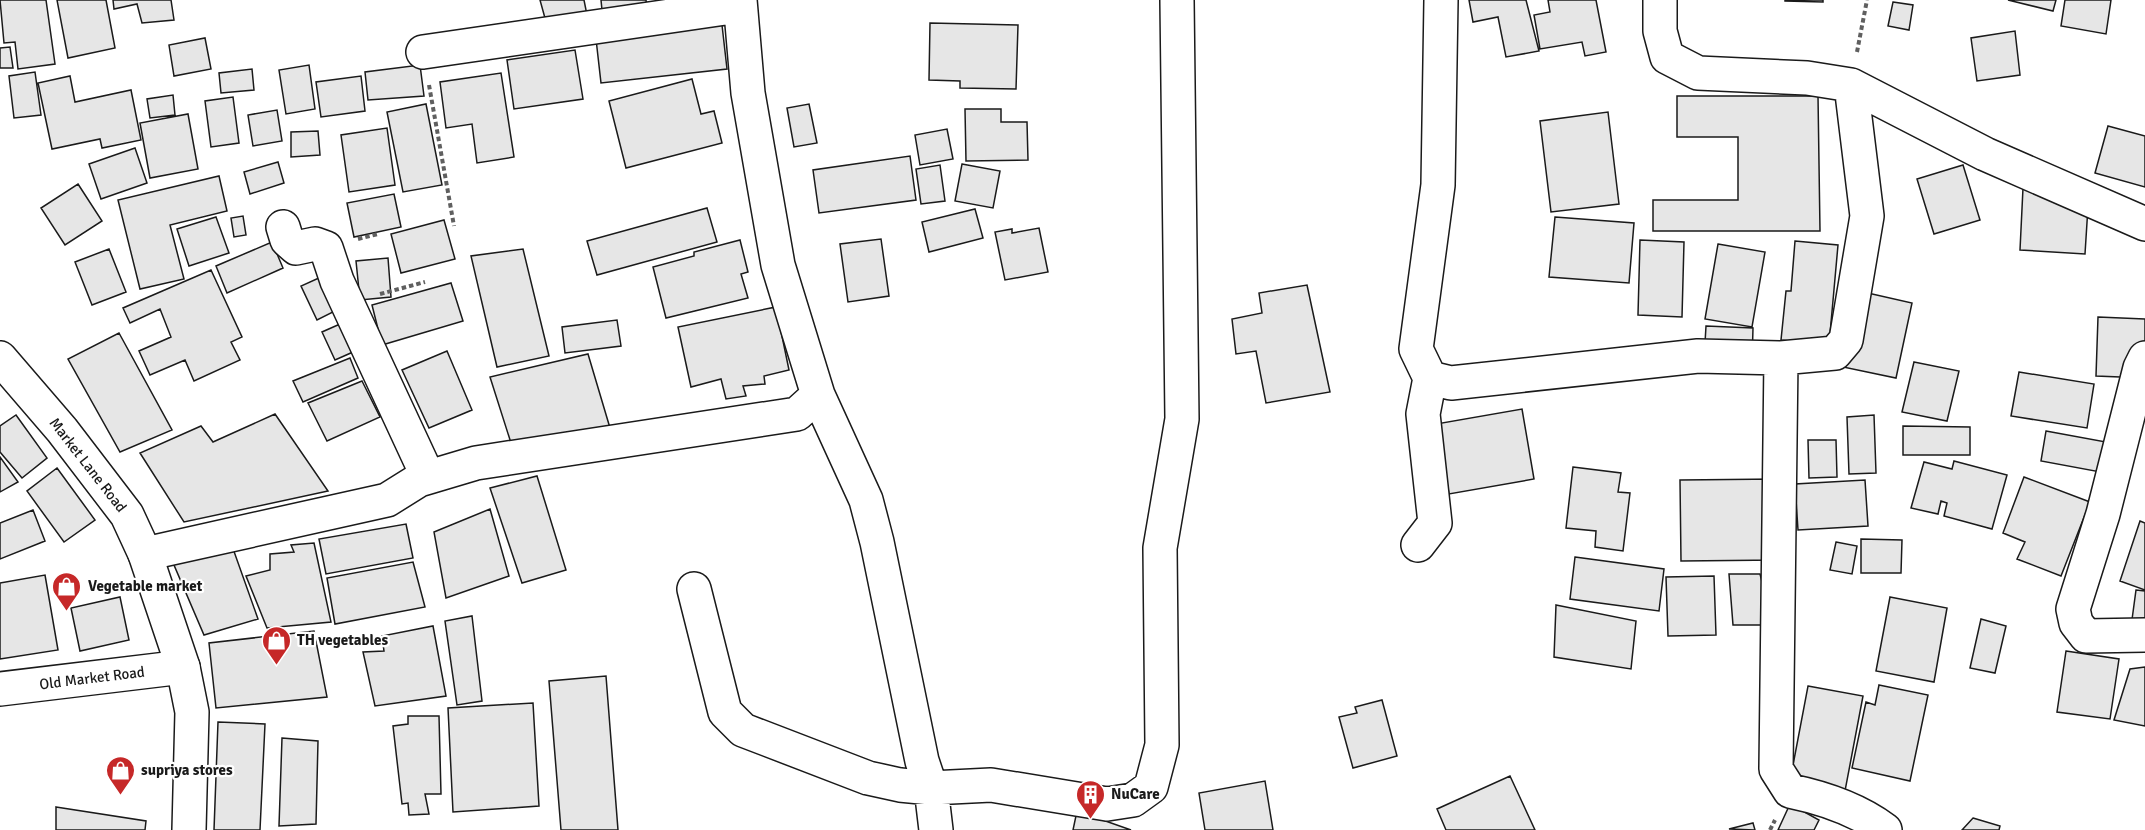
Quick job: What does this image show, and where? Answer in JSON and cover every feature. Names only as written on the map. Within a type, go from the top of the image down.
[{"type":"street","points":[[694,589],[725,712],[743,730],[868,778],[931,788],[990,785],[1107,804],[1133,800],[1151,787],[1162,745],[1160,548],[1182,419],[1177,0]]},
{"type":"street","points":[[1418,545],[1435,523],[1423,414],[1430,378],[1416,349],[1438,185],[1442,0]]},
{"type":"street","points":[[1660,0],[1660,31],[1667,57],[1698,73],[1807,78],[1851,86],[1985,154],[2145,224]]},
{"type":"street","points":[[423,52],[739,3],[748,93],[778,265],[818,395],[866,500],[878,542],[922,761],[931,788],[936,830]]},
{"type":"street","points":[[1430,378],[1451,383],[1698,356],[1781,358],[1835,353],[1846,340],[1867,216],[1851,86]]},
{"type":"street","points":[[283,227],[287,240],[296,248],[315,244],[326,248],[347,303],[428,477]]},
{"type":"street","name":"Market Lane Road","points":[[0,358],[63,430],[127,515],[145,554],[183,667],[192,712],[189,830]]},
{"type":"street","points":[[1781,358],[1776,769],[1790,791],[1825,798],[1867,818],[1885,830]]},
{"type":"street","points":[[2145,358],[2140,368],[2103,514],[2073,609],[2076,623],[2086,636],[2145,635]]},
{"type":"street","points":[[145,554],[387,500],[428,477],[476,463],[797,414],[818,395]]},
{"type":"street","name":"Old Market Road","points":[[0,689],[183,667]]},
{"type":"path","points":[[1851,86],[1867,0]]},
{"type":"path","points":[[423,52],[454,226]]},
{"type":"path","points":[[347,303],[425,282]]},
{"type":"building","points":[[0,0],[46,0],[55,64],[18,69],[15,42],[4,43]]},
{"type":"building","points":[[57,0],[106,0],[115,48],[68,58]]},
{"type":"building","points":[[113,0],[171,0],[174,20],[142,23],[137,4],[114,9]]},
{"type":"building","points":[[540,0],[584,0],[588,20],[548,29]]},
{"type":"building","points":[[601,0],[646,0],[647,9],[602,10]]},
{"type":"building","points":[[1469,0],[1526,0],[1539,51],[1506,57],[1498,17],[1473,22]]},
{"type":"building","points":[[1548,0],[1596,0],[1606,52],[1585,56],[1582,42],[1540,49],[1534,15],[1550,12]]},
{"type":"building","points":[[1823,0],[1823,2],[1785,1]]},
{"type":"building","points":[[2008,0],[2056,0],[2053,11]]},
{"type":"building","points":[[2065,0],[2111,0],[2106,34],[2061,26]]},
{"type":"building","points":[[1893,2],[1913,5],[1909,30],[1888,26]]},
{"type":"building","points":[[930,23],[1018,25],[1016,89],[960,88],[960,81],[929,80]]},
{"type":"building","points":[[722,25],[727,69],[601,83],[596,39]]},
{"type":"building","points":[[2015,31],[2020,75],[1977,81],[1971,38]]},
{"type":"building","points":[[205,38],[211,69],[174,76],[169,45]]},
{"type":"building","points":[[10,47],[13,68],[0,68],[0,48]]},
{"type":"building","points":[[575,50],[583,99],[514,109],[507,60]]},
{"type":"building","points":[[309,65],[315,109],[286,114],[279,70]]},
{"type":"building","points":[[420,65],[424,96],[368,100],[365,72]]},
{"type":"building","points":[[252,69],[254,90],[221,93],[219,73]]},
{"type":"building","points":[[35,72],[41,115],[14,118],[9,76]]},
{"type":"building","points":[[501,73],[514,157],[477,163],[472,124],[446,128],[440,82]]},
{"type":"building","points":[[70,76],[75,102],[131,90],[141,140],[102,148],[100,139],[52,149],[38,83]]},
{"type":"building","points":[[361,76],[365,111],[321,117],[316,82]]},
{"type":"building","points":[[692,79],[701,114],[714,111],[722,143],[626,168],[609,101]]},
{"type":"building","points":[[173,95],[175,115],[150,118],[147,99]]},
{"type":"building","points":[[1677,96],[1818,96],[1820,231],[1653,231],[1653,200],[1738,200],[1738,137],[1677,137]]},
{"type":"building","points":[[233,97],[239,143],[211,147],[205,101]]},
{"type":"building","points":[[426,104],[442,185],[403,192],[387,112]]},
{"type":"building","points":[[809,104],[817,143],[794,147],[787,108]]},
{"type":"building","points":[[965,109],[1001,109],[1001,122],[1027,122],[1028,160],[966,161]]},
{"type":"building","points":[[277,110],[282,141],[253,146],[248,115]]},
{"type":"building","points":[[1608,112],[1619,204],[1551,212],[1540,121]]},
{"type":"building","points":[[188,114],[198,169],[150,178],[140,123]]},
{"type":"building","points":[[2108,126],[2145,136],[2145,187],[2095,173]]},
{"type":"building","points":[[387,128],[395,185],[349,192],[341,135]]},
{"type":"building","points":[[947,129],[953,159],[920,165],[915,135]]},
{"type":"building","points":[[318,131],[320,155],[291,157],[291,132]]},
{"type":"building","points":[[135,148],[147,183],[101,199],[89,164]]},
{"type":"building","points":[[910,156],[916,200],[819,213],[813,170]]},
{"type":"building","points":[[278,162],[284,183],[250,194],[244,172]]},
{"type":"building","points":[[962,164],[1000,171],[993,208],[955,201]]},
{"type":"building","points":[[940,165],[945,201],[921,204],[916,169]]},
{"type":"building","points":[[1963,165],[1980,220],[1934,234],[1917,179]]},
{"type":"building","points":[[219,176],[227,211],[170,225],[184,279],[140,289],[118,200]]},
{"type":"building","points":[[78,184],[102,221],[65,245],[41,208]]},
{"type":"building","points":[[2023,188],[2089,191],[2085,254],[2020,250]]},
{"type":"building","points":[[394,194],[401,227],[354,237],[347,203]]},
{"type":"building","points":[[707,208],[717,242],[597,275],[587,241]]},
{"type":"building","points":[[975,209],[983,238],[929,252],[922,222]]},
{"type":"building","points":[[243,216],[246,235],[234,237],[231,218]]},
{"type":"building","points":[[216,217],[229,253],[189,266],[177,229]]},
{"type":"building","points":[[1555,217],[1634,223],[1629,283],[1549,277]]},
{"type":"building","points":[[444,220],[455,259],[401,273],[391,234]]},
{"type":"building","points":[[1039,228],[1048,272],[1005,280],[995,232],[1012,229],[1012,233]]},
{"type":"building","points":[[881,239],[889,296],[848,302],[840,244]]},
{"type":"building","points":[[740,240],[748,272],[741,274],[748,298],[666,318],[653,267],[694,256],[694,252]]},
{"type":"building","points":[[1640,240],[1684,242],[1682,317],[1638,315]]},
{"type":"building","points":[[1795,241],[1838,245],[1829,345],[1781,340],[1786,291],[1791,291]]},
{"type":"building","points":[[272,242],[283,268],[227,293],[216,266]]},
{"type":"building","points":[[1718,244],[1765,252],[1752,327],[1705,319]]},
{"type":"building","points":[[109,249],[126,292],[92,305],[75,262]]},
{"type":"building","points":[[523,249],[549,356],[497,367],[471,256]]},
{"type":"building","points":[[388,258],[391,297],[360,300],[356,261]]},
{"type":"building","points":[[211,270],[242,337],[231,342],[240,360],[194,381],[185,360],[150,375],[139,351],[171,337],[160,309],[130,323],[123,308]]},
{"type":"building","points":[[321,277],[337,310],[317,320],[301,286]]},
{"type":"building","points":[[451,283],[463,321],[382,345],[372,305]]},
{"type":"building","points":[[1307,285],[1330,392],[1266,403],[1256,351],[1236,354],[1232,319],[1262,313],[1259,293]]},
{"type":"building","points":[[1859,291],[1912,303],[1896,378],[1843,367]]},
{"type":"building","points":[[776,307],[789,370],[764,376],[765,384],[743,386],[746,396],[726,399],[721,379],[691,387],[678,327]]},
{"type":"building","points":[[2098,317],[2145,319],[2145,378],[2096,376]]},
{"type":"building","points":[[617,320],[621,346],[565,353],[562,327]]},
{"type":"building","points":[[340,324],[353,352],[335,360],[322,332]]},
{"type":"building","points":[[1706,326],[1753,328],[1752,363],[1704,360]]},
{"type":"building","points":[[119,333],[172,430],[120,452],[68,359]]},
{"type":"building","points":[[447,351],[472,410],[429,428],[402,370]]},
{"type":"building","points":[[588,354],[610,428],[511,443],[490,377]]},
{"type":"building","points":[[350,358],[358,378],[303,402],[293,381]]},
{"type":"building","points":[[1914,362],[1959,371],[1947,421],[1902,412]]},
{"type":"building","points":[[2019,372],[2094,384],[2087,428],[2011,416]]},
{"type":"building","points":[[362,381],[380,417],[327,441],[308,403]]},
{"type":"building","points":[[1522,409],[1534,479],[1449,494],[1436,424]]},
{"type":"building","points":[[275,414],[328,491],[184,522],[140,453],[201,426],[213,442]]},
{"type":"building","points":[[16,415],[47,458],[22,478],[0,452],[0,426]]},
{"type":"building","points":[[1874,415],[1876,473],[1849,474],[1847,417]]},
{"type":"building","points":[[1903,426],[1970,427],[1970,455],[1903,455]]},
{"type":"building","points":[[2046,431],[2117,444],[2111,474],[2041,461]]},
{"type":"building","points":[[1808,440],[1836,440],[1837,477],[1809,478]]},
{"type":"building","points":[[0,457],[18,482],[0,492]]},
{"type":"building","points":[[1954,461],[2007,475],[1992,529],[1944,516],[1947,503],[1941,501],[1938,514],[1911,508],[1924,462],[1952,469]]},
{"type":"building","points":[[1573,467],[1621,473],[1618,492],[1630,493],[1623,551],[1595,547],[1596,531],[1566,528]]},
{"type":"building","points":[[57,468],[95,520],[64,542],[27,491]]},
{"type":"building","points":[[537,476],[566,570],[522,583],[490,488]]},
{"type":"building","points":[[2024,477],[2090,502],[2061,576],[2017,559],[2025,542],[2003,533]]},
{"type":"building","points":[[1778,479],[1779,560],[1681,561],[1680,480]]},
{"type":"building","points":[[1865,480],[1868,526],[1798,530],[1795,484]]},
{"type":"building","points":[[490,509],[509,576],[446,598],[434,532]]},
{"type":"building","points":[[33,510],[45,541],[0,559],[0,523]]},
{"type":"building","points":[[2140,521],[2145,523],[2145,590],[2120,581]]},
{"type":"building","points":[[406,524],[413,558],[326,574],[319,539]]},
{"type":"building","points":[[1861,539],[1902,540],[1901,573],[1861,573]]},
{"type":"building","points":[[1836,542],[1857,546],[1852,574],[1830,570]]},
{"type":"building","points":[[231,543],[258,619],[204,635],[168,551]]},
{"type":"building","points":[[314,543],[331,622],[267,628],[246,576],[270,570],[270,554],[294,552],[291,545]]},
{"type":"building","points":[[1575,557],[1664,569],[1659,611],[1570,599]]},
{"type":"building","points":[[413,562],[425,607],[335,624],[327,578]]},
{"type":"building","points":[[1729,574],[1760,574],[1773,625],[1733,625]]},
{"type":"building","points":[[45,575],[58,650],[0,659],[0,583]]},
{"type":"building","points":[[1714,576],[1716,635],[1668,636],[1666,577]]},
{"type":"building","points":[[2136,590],[2145,591],[2145,629],[2131,627]]},
{"type":"building","points":[[120,597],[129,640],[80,651],[71,608]]},
{"type":"building","points":[[1890,597],[1947,608],[1934,682],[1876,671]]},
{"type":"building","points":[[1556,605],[1636,621],[1631,669],[1554,657]]},
{"type":"building","points":[[472,616],[482,701],[457,705],[445,621]]},
{"type":"building","points":[[1981,619],[2006,626],[1995,673],[1970,668]]},
{"type":"building","points":[[433,626],[446,696],[375,706],[363,652],[384,651],[382,636]]},
{"type":"building","points":[[314,631],[327,697],[216,708],[209,643]]},
{"type":"building","points":[[2066,651],[2119,659],[2110,719],[2057,712]]},
{"type":"building","points":[[2145,667],[2145,726],[2114,720],[2130,669]]},
{"type":"building","points":[[606,676],[618,830],[561,830],[549,681]]},
{"type":"building","points":[[1879,685],[1928,695],[1910,781],[1852,768],[1866,702],[1875,705]]},
{"type":"building","points":[[1808,686],[1863,696],[1845,791],[1790,781]]},
{"type":"building","points":[[1382,700],[1397,756],[1353,768],[1339,717],[1357,713],[1355,707]]},
{"type":"building","points":[[533,703],[539,806],[453,812],[448,708]]},
{"type":"building","points":[[408,716],[439,716],[441,794],[425,794],[429,814],[409,815],[408,803],[402,804],[393,726],[408,724]]},
{"type":"building","points":[[218,722],[265,724],[260,830],[214,830]]},
{"type":"building","points":[[282,738],[318,741],[316,824],[279,826]]},
{"type":"building","points":[[1510,776],[1535,830],[1446,830],[1437,809]]},
{"type":"building","points":[[1265,781],[1273,830],[1205,830],[1199,793]]},
{"type":"building","points":[[1790,804],[1819,820],[1814,830],[1778,830]]},
{"type":"building","points":[[56,807],[146,821],[145,830],[56,830]]},
{"type":"building","name":"NuCare","points":[[1077,811],[1131,830],[1073,830]]},
{"type":"building","points":[[1973,818],[2000,826],[1999,830],[1962,830]]},
{"type":"building","points":[[1753,823],[1755,830],[1729,829]]},
{"type":"place","name":"Vegetable market","points":[[67,612]]},
{"type":"place","name":"TH vegetables","points":[[276,666]]},
{"type":"place","name":"supriya stores","points":[[120,796]]},
{"type":"place","name":"NuCare","points":[[1090,820]]}]
